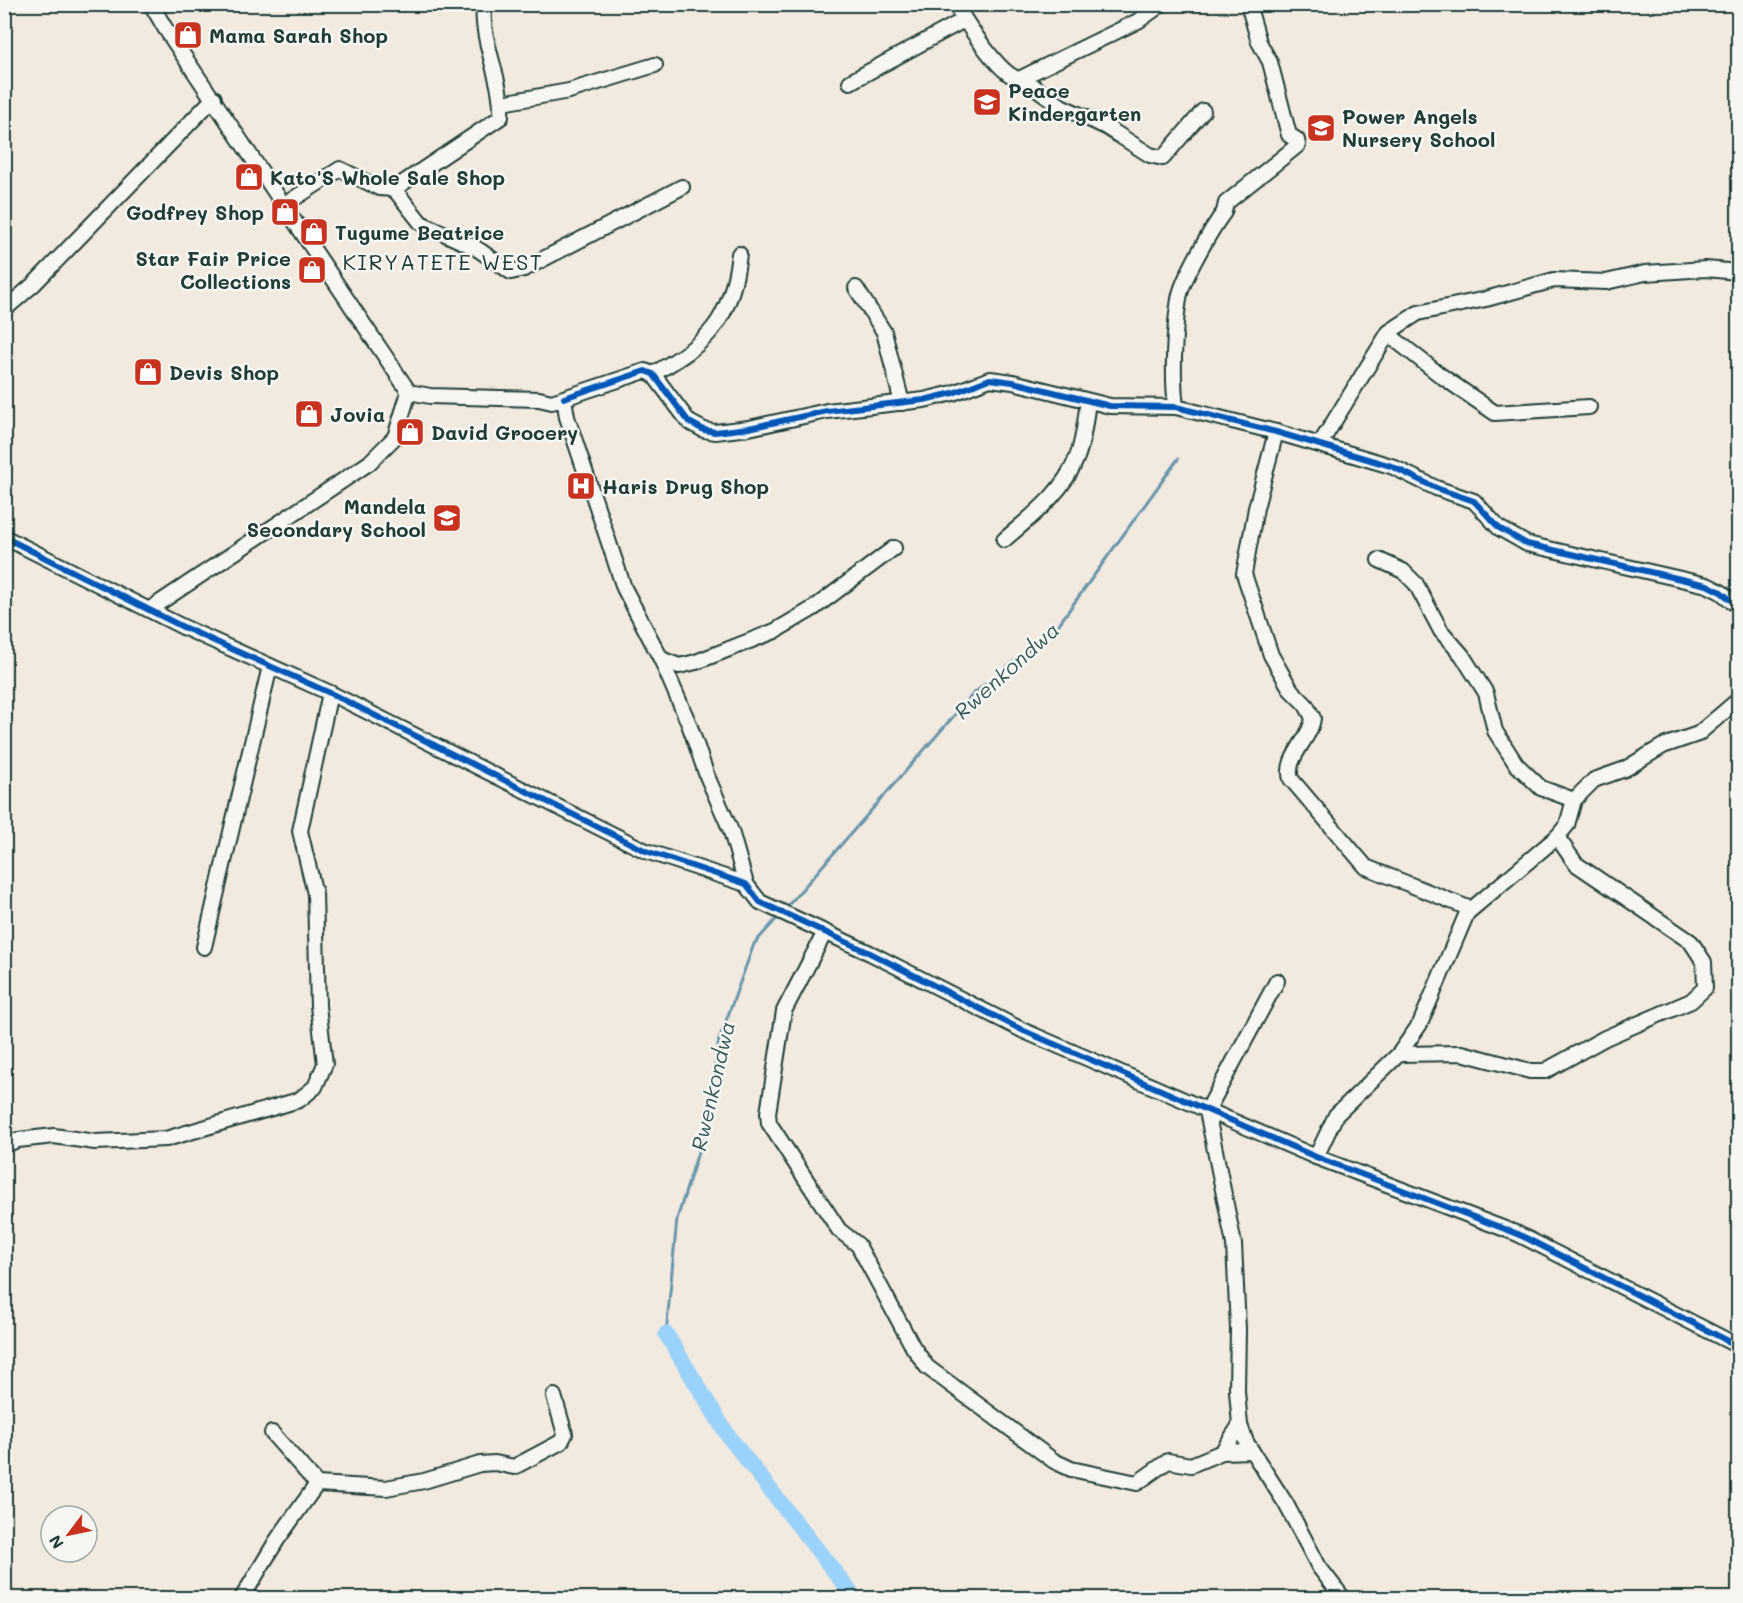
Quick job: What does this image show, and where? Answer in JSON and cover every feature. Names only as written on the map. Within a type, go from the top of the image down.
[{"type":"street","points":[[151,4],[410,392],[430,396],[539,399],[552,402],[639,372],[653,374],[692,352],[711,331],[730,298],[739,254]]},
{"type":"street","points":[[284,205],[340,169],[379,188],[394,189],[501,117],[502,103],[484,26],[484,4]]},
{"type":"street","points":[[955,4],[964,20],[1013,78],[1022,78],[1147,16],[1162,4]]},
{"type":"street","points":[[1176,407],[1174,390],[1179,298],[1185,283],[1224,212],[1226,203],[1295,151],[1298,146],[1297,140],[1289,135],[1270,62],[1259,42],[1248,4]]},
{"type":"street","points":[[850,82],[964,20]]},
{"type":"street","points":[[502,103],[569,91],[655,65]]},
{"type":"street","points":[[1022,78],[1061,106],[1106,127],[1150,155],[1163,158],[1203,111]]},
{"type":"street","points":[[4,310],[34,284],[214,98]]},
{"type":"street","points":[[394,189],[421,223],[476,248],[511,272],[524,269],[681,187]]},
{"type":"street","points":[[1320,444],[1388,334],[1402,321],[1426,309],[1486,299],[1548,281],[1606,282],[1645,273],[1706,269],[1738,272]]},
{"type":"street","points":[[856,288],[884,332],[902,403]]},
{"type":"street","points":[[1388,334],[1440,375],[1495,413],[1589,407]]},
{"type":"street","points":[[653,374],[689,422],[704,430],[715,432],[749,428],[827,411],[940,397],[990,379],[1013,382],[1110,406],[1176,407],[1320,444],[1391,466],[1436,488],[1474,501],[1499,528],[1527,544],[1707,585],[1721,592],[1738,606]]},
{"type":"street","points":[[150,609],[378,456],[395,437],[410,392]]},
{"type":"street","points":[[564,398],[567,417],[624,588],[662,659],[731,831],[746,884],[760,902],[1023,1031],[1316,1157],[1518,1234],[1738,1346]]},
{"type":"street","points":[[1004,540],[1042,507],[1072,468],[1082,441],[1088,402]]},
{"type":"street","points":[[1276,432],[1256,508],[1244,574],[1271,655],[1291,690],[1306,705],[1313,718],[1310,732],[1291,765],[1291,779],[1366,867],[1471,909]]},
{"type":"street","points":[[4,537],[183,627],[330,693],[646,851],[746,884]]},
{"type":"street","points":[[662,659],[679,666],[696,662],[775,631],[814,608],[894,548]]},
{"type":"street","points":[[1379,560],[1403,572],[1416,584],[1441,631],[1462,655],[1486,693],[1495,731],[1516,764],[1540,788],[1574,800]]},
{"type":"street","points":[[204,947],[270,666]]},
{"type":"street","points":[[4,1145],[18,1140],[54,1136],[95,1142],[166,1139],[299,1100],[315,1087],[326,1064],[318,1006],[315,894],[300,831],[330,693]]},
{"type":"street","points":[[1316,1157],[1336,1116],[1399,1054],[1426,1012],[1462,920],[1471,909],[1557,837],[1567,825],[1574,800],[1584,788],[1602,776],[1625,769],[1663,746],[1698,734],[1738,700]]},
{"type":"street","points":[[1399,1054],[1461,1053],[1530,1071],[1545,1071],[1605,1038],[1691,1001],[1705,988],[1704,962],[1691,942],[1576,864],[1557,837]]},
{"type":"street","points":[[825,932],[784,1011],[777,1042],[769,1123],[839,1230],[858,1245],[913,1347],[927,1367],[1047,1456],[1071,1469],[1137,1483],[1168,1461],[1191,1465],[1222,1452],[1251,1451]]},
{"type":"street","points":[[1277,981],[1206,1111],[1234,1244],[1238,1329],[1237,1391],[1240,1425],[1251,1451],[1286,1504],[1319,1567],[1343,1599]]},
{"type":"street","points":[[272,1433],[317,1484],[386,1488],[424,1481],[480,1464],[519,1465],[564,1439],[554,1396]]},
{"type":"street","points":[[1222,1452],[1240,1425]]},
{"type":"street","points":[[242,1599],[277,1540],[317,1484]]},
{"type":"waterway","name":"Rwenkondwa","points":[[784,910],[973,694],[1056,628],[1178,459]]},
{"type":"waterway","name":"Rwenkondwa","points":[[666,1334],[677,1219],[705,1130],[719,1040],[754,944],[780,915]]},
{"type":"waterway","name":"Rwenkondwa","points":[[666,1334],[729,1437],[855,1598]]},
{"type":"cycle path","points":[[564,398],[645,371],[653,374],[689,422],[704,430],[715,432],[749,428],[827,411],[924,400],[953,393],[990,379],[1013,382],[1110,406],[1176,407],[1276,432],[1391,466],[1436,488],[1474,501],[1499,528],[1527,544],[1707,585],[1721,592],[1738,606]]},
{"type":"cycle path","points":[[4,537],[183,627],[330,693],[646,851],[746,884],[760,902],[870,953],[1024,1031],[1316,1157],[1518,1234],[1738,1346]]},
{"type":"place","name":"Mama Sarah Shop","points":[[188,35]]},
{"type":"place","name":"Peace Kindergarten","points":[[987,102]]},
{"type":"place","name":"Power Angels Nursery School","points":[[1321,128]]},
{"type":"place","name":"Kato'S Whole Sale Shop","points":[[249,177]]},
{"type":"place","name":"Godfrey Shop","points":[[285,212]]},
{"type":"place","name":"Tugume Beatrice","points":[[314,232]]},
{"type":"place","name":"Star Fair Price Collections","points":[[312,270]]},
{"type":"place","name":"Devis Shop","points":[[148,372]]},
{"type":"place","name":"Jovia","points":[[309,414]]},
{"type":"place","name":"David Grocery","points":[[410,432]]},
{"type":"place","name":"Haris Drug Shop","points":[[581,486]]},
{"type":"place","name":"Mandela Secondary School","points":[[447,518]]},
{"type":"district","name":"KIRYATETE WEST","points":[[443,261]]}]
